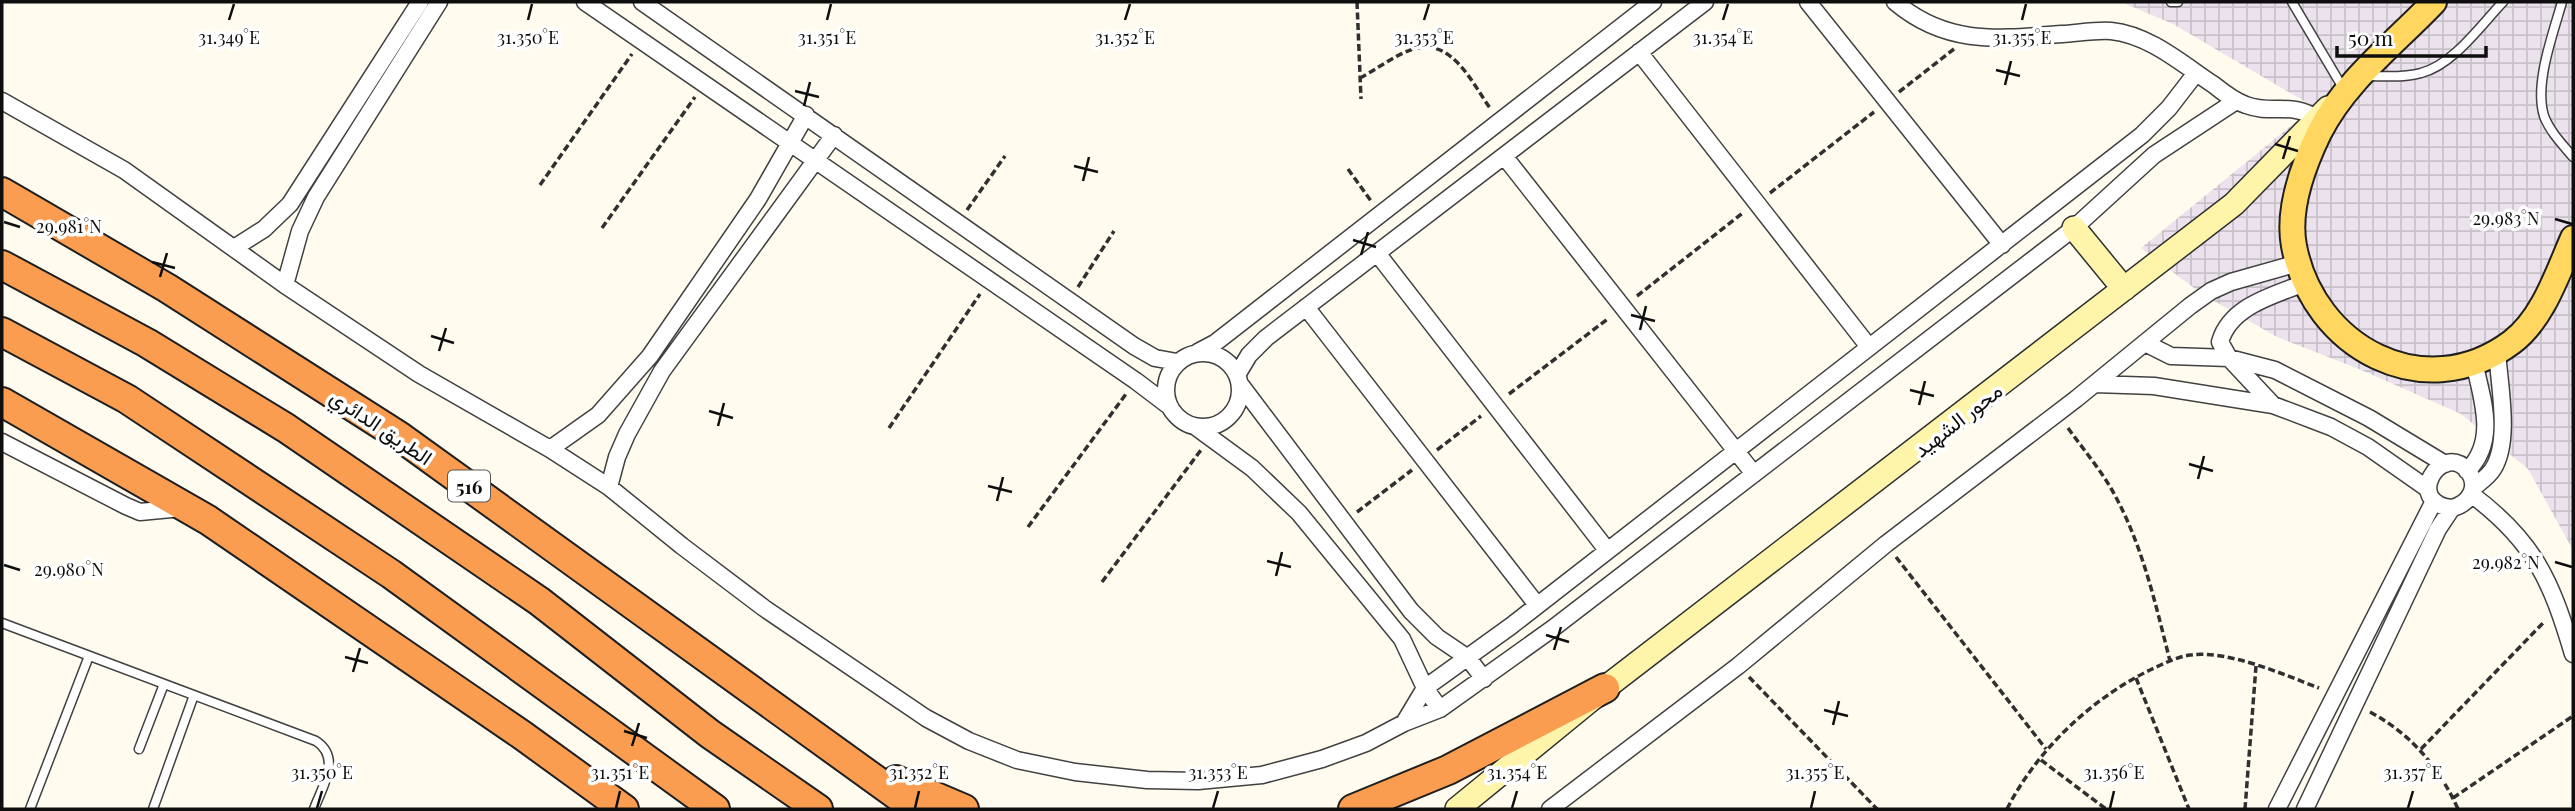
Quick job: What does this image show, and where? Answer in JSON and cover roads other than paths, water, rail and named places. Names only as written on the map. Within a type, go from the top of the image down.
[{"type":"highway","name":"الطريق الدائري","points":[[2,192],[167,288],[400,436],[916,809]]},
{"type":"highway","name":"516","points":[[2,265],[147,344],[286,428],[540,601],[710,734],[818,809]]},
{"type":"highway","points":[[2,332],[127,399],[391,574],[715,809]]},
{"type":"highway","points":[[2,402],[187,508],[522,735],[624,809]]},
{"type":"highway","points":[[1353,809],[1448,771],[1605,688]]},
{"type":"highway","points":[[847,758],[964,809]]},
{"type":"main road","name":"محور الشهيد","points":[[2353,84],[2434,2]]},
{"type":"main road","points":[[2353,84],[2319,132],[2301,178],[2292,227],[2293,245],[2317,307],[2332,326],[2350,341],[2370,354],[2392,363],[2416,368],[2440,369],[2474,362],[2513,341],[2537,313],[2573,238]]},
{"type":"street","points":[[234,248],[264,229],[290,204],[420,2]]},
{"type":"street","points":[[285,285],[300,231],[316,197],[439,2]]},
{"type":"street","points":[[585,2],[1169,406]]},
{"type":"street","points":[[642,2],[1144,353],[1177,362],[1215,343],[1653,2]]},
{"type":"street","points":[[1196,427],[1219,424],[1236,407],[1238,379],[1257,346],[1705,2]]},
{"type":"street","points":[[1808,2],[2002,244]]},
{"type":"street","points":[[1895,2],[1909,14],[1938,29],[1970,37],[1992,39],[2110,31],[2134,36],[2156,46],[2236,101],[2255,108],[2301,110],[2317,119]]},
{"type":"street","points":[[1639,52],[1869,348]]},
{"type":"street","points":[[1404,723],[1425,688],[1537,605],[2142,135],[2169,108],[2196,73]]},
{"type":"street","name":"محور الشهيد","points":[[1457,809],[1605,688],[2234,204],[2353,84]]},
{"type":"street","points":[[2,101],[124,170],[285,285],[419,374],[551,449],[609,487],[764,608],[926,718],[970,741],[1017,760],[1075,772],[1147,780],[1198,781],[1262,775],[1322,758],[1366,743],[1404,723],[1440,709],[1484,679],[2074,228],[2146,161],[2236,101]]},
{"type":"street","points":[[551,449],[598,415],[650,356],[758,199],[806,115]]},
{"type":"street","points":[[609,487],[627,434],[662,371],[834,135]]},
{"type":"street","points":[[1504,156],[1754,474]]},
{"type":"street","points":[[2074,228],[2124,289]]},
{"type":"street","points":[[1377,253],[1607,550]]},
{"type":"street","points":[[1550,809],[1738,666],[1886,544],[2058,413],[2211,291],[2231,282],[2302,273]]},
{"type":"street","points":[[2273,405],[2228,358],[2220,342],[2232,321],[2302,273]]},
{"type":"street","points":[[1307,307],[1537,605]]},
{"type":"street","points":[[2145,343],[2171,356],[2228,358],[2275,370],[2370,418],[2445,464],[2457,464],[2467,471],[2472,491],[2496,512],[2541,567],[2559,606],[2573,654]]},
{"type":"street","points":[[2095,384],[2154,386],[2273,405],[2331,427],[2368,447],[2431,495],[2439,505],[2452,508],[2460,506],[2494,467],[2501,447],[2502,415],[2497,351]]},
{"type":"street","points":[[1198,352],[1222,358],[1231,365],[1238,379],[1423,625],[1468,658],[1484,679]]},
{"type":"street","points":[[1177,362],[1166,383],[1165,395],[1175,416],[1211,437],[1252,468],[1298,513],[1402,639],[1425,688],[1440,709]]},
{"type":"street","points":[[2467,471],[2480,456],[2486,438],[2474,362]]},
{"type":"street","points":[[2,442],[99,494],[140,512],[187,508]]},
{"type":"street","points":[[2277,809],[2431,495],[2428,482],[2434,471],[2445,464]]},
{"type":"street","points":[[2305,809],[2438,530],[2452,508]]},
{"type":"street","points":[[2334,694],[2356,704]]},
{"type":"lane","points":[[2171,2],[2178,2]]},
{"type":"lane","points":[[2291,2],[2353,84],[2435,69],[2450,58],[2503,2]]},
{"type":"lane","points":[[2562,2],[2541,92],[2547,122],[2573,157]]},
{"type":"lane","points":[[2,624],[322,744],[329,755],[329,768],[314,809]]},
{"type":"lane","points":[[30,809],[89,656]]},
{"type":"lane","points":[[139,749],[164,684]]},
{"type":"lane","points":[[153,809],[194,695]]}]
